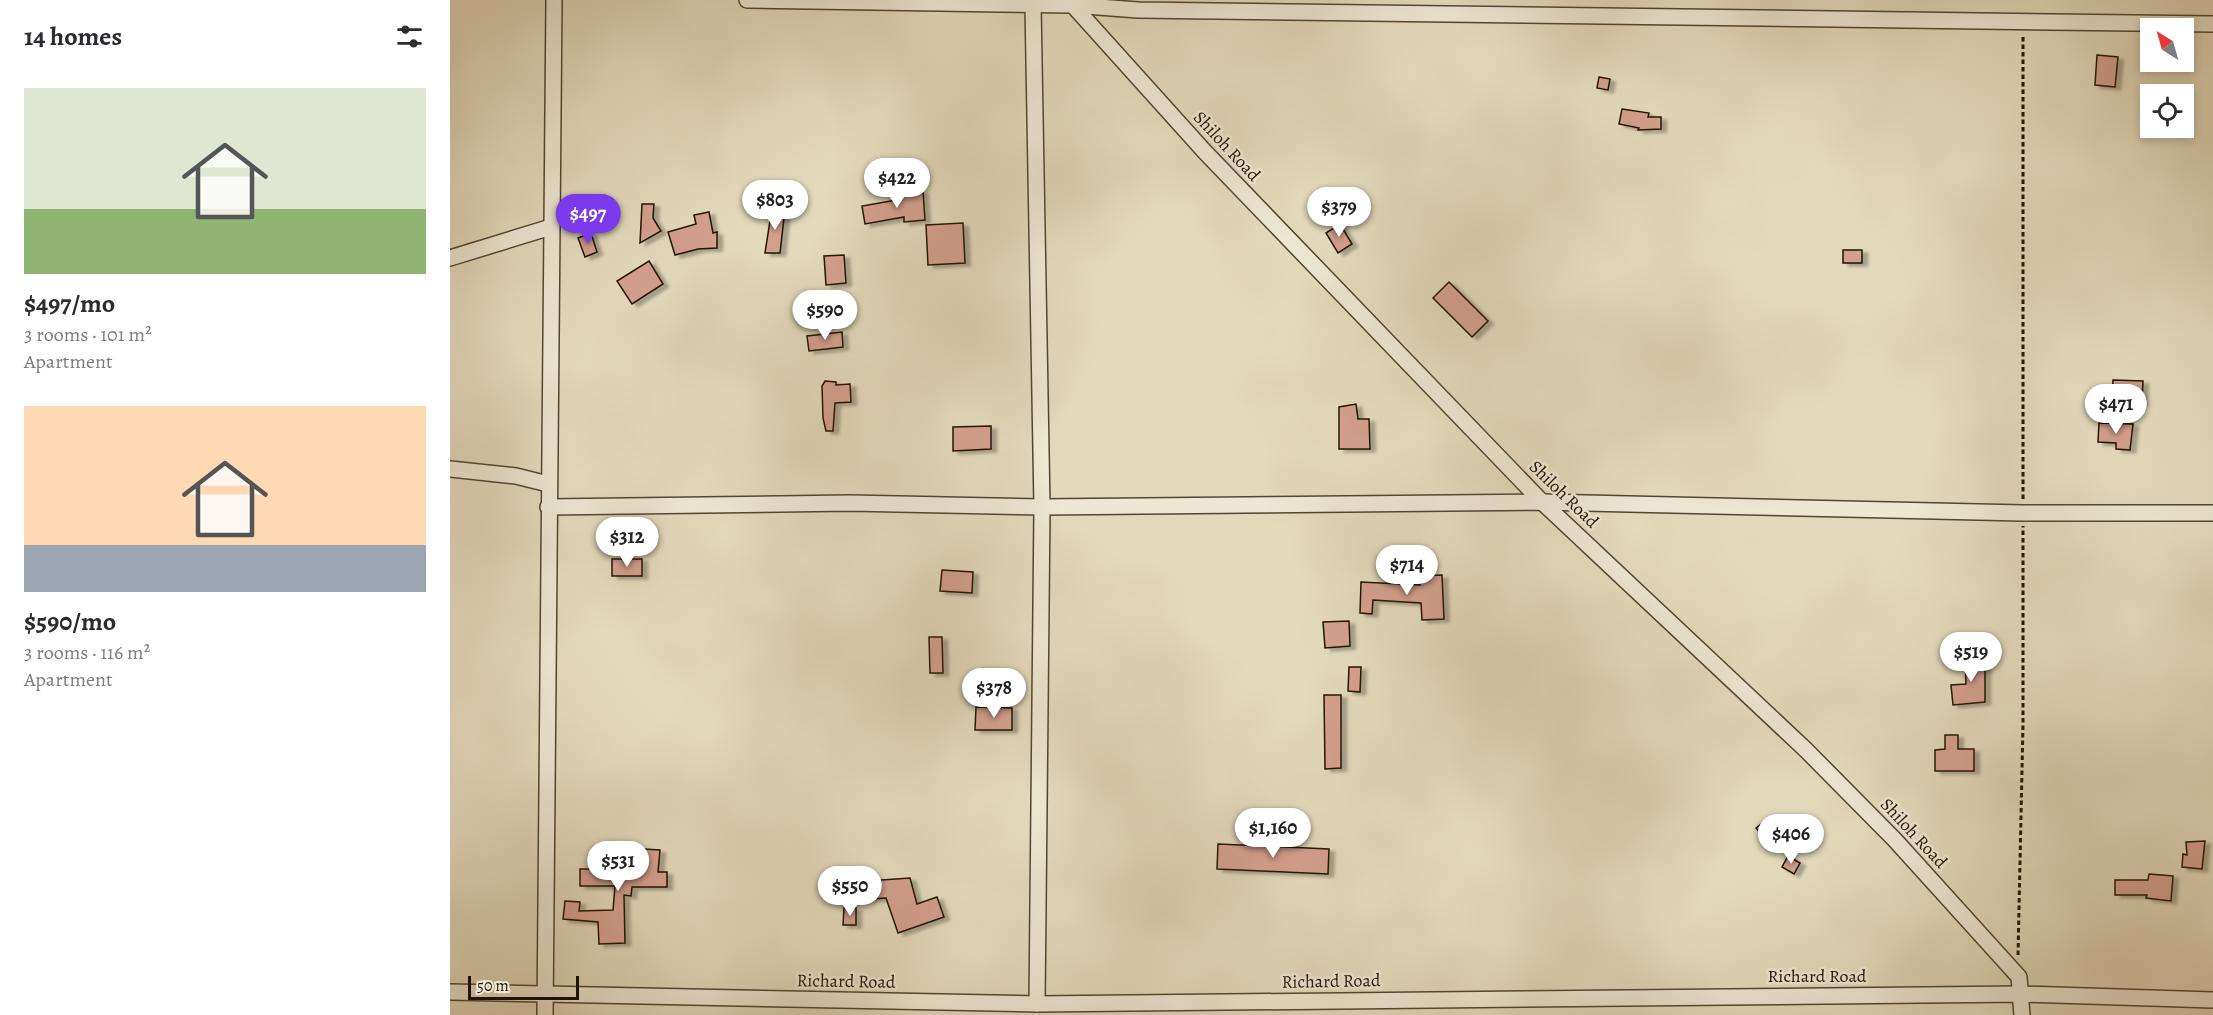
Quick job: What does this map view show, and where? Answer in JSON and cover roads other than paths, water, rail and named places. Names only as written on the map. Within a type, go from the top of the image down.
[{"type":"street","points":[[545,1015],[554,0]]},
{"type":"street","points":[[747,0],[1033,5],[1070,3],[1150,11],[2213,24]]},
{"type":"street","name":"Shiloh Road","points":[[1070,3],[1205,152],[1542,502],[1806,750],[1895,840],[2019,977],[2022,1015]]},
{"type":"street","points":[[1033,5],[1042,507],[1037,1004]]},
{"type":"street","points":[[450,258],[551,227]]},
{"type":"street","points":[[450,469],[516,476],[548,484]]},
{"type":"street","points":[[548,507],[850,503],[1042,507],[1542,502],[2023,513],[2213,513]]},
{"type":"street","name":"Richard Road","points":[[450,992],[1037,1004],[2021,994],[2213,1000]]}]
